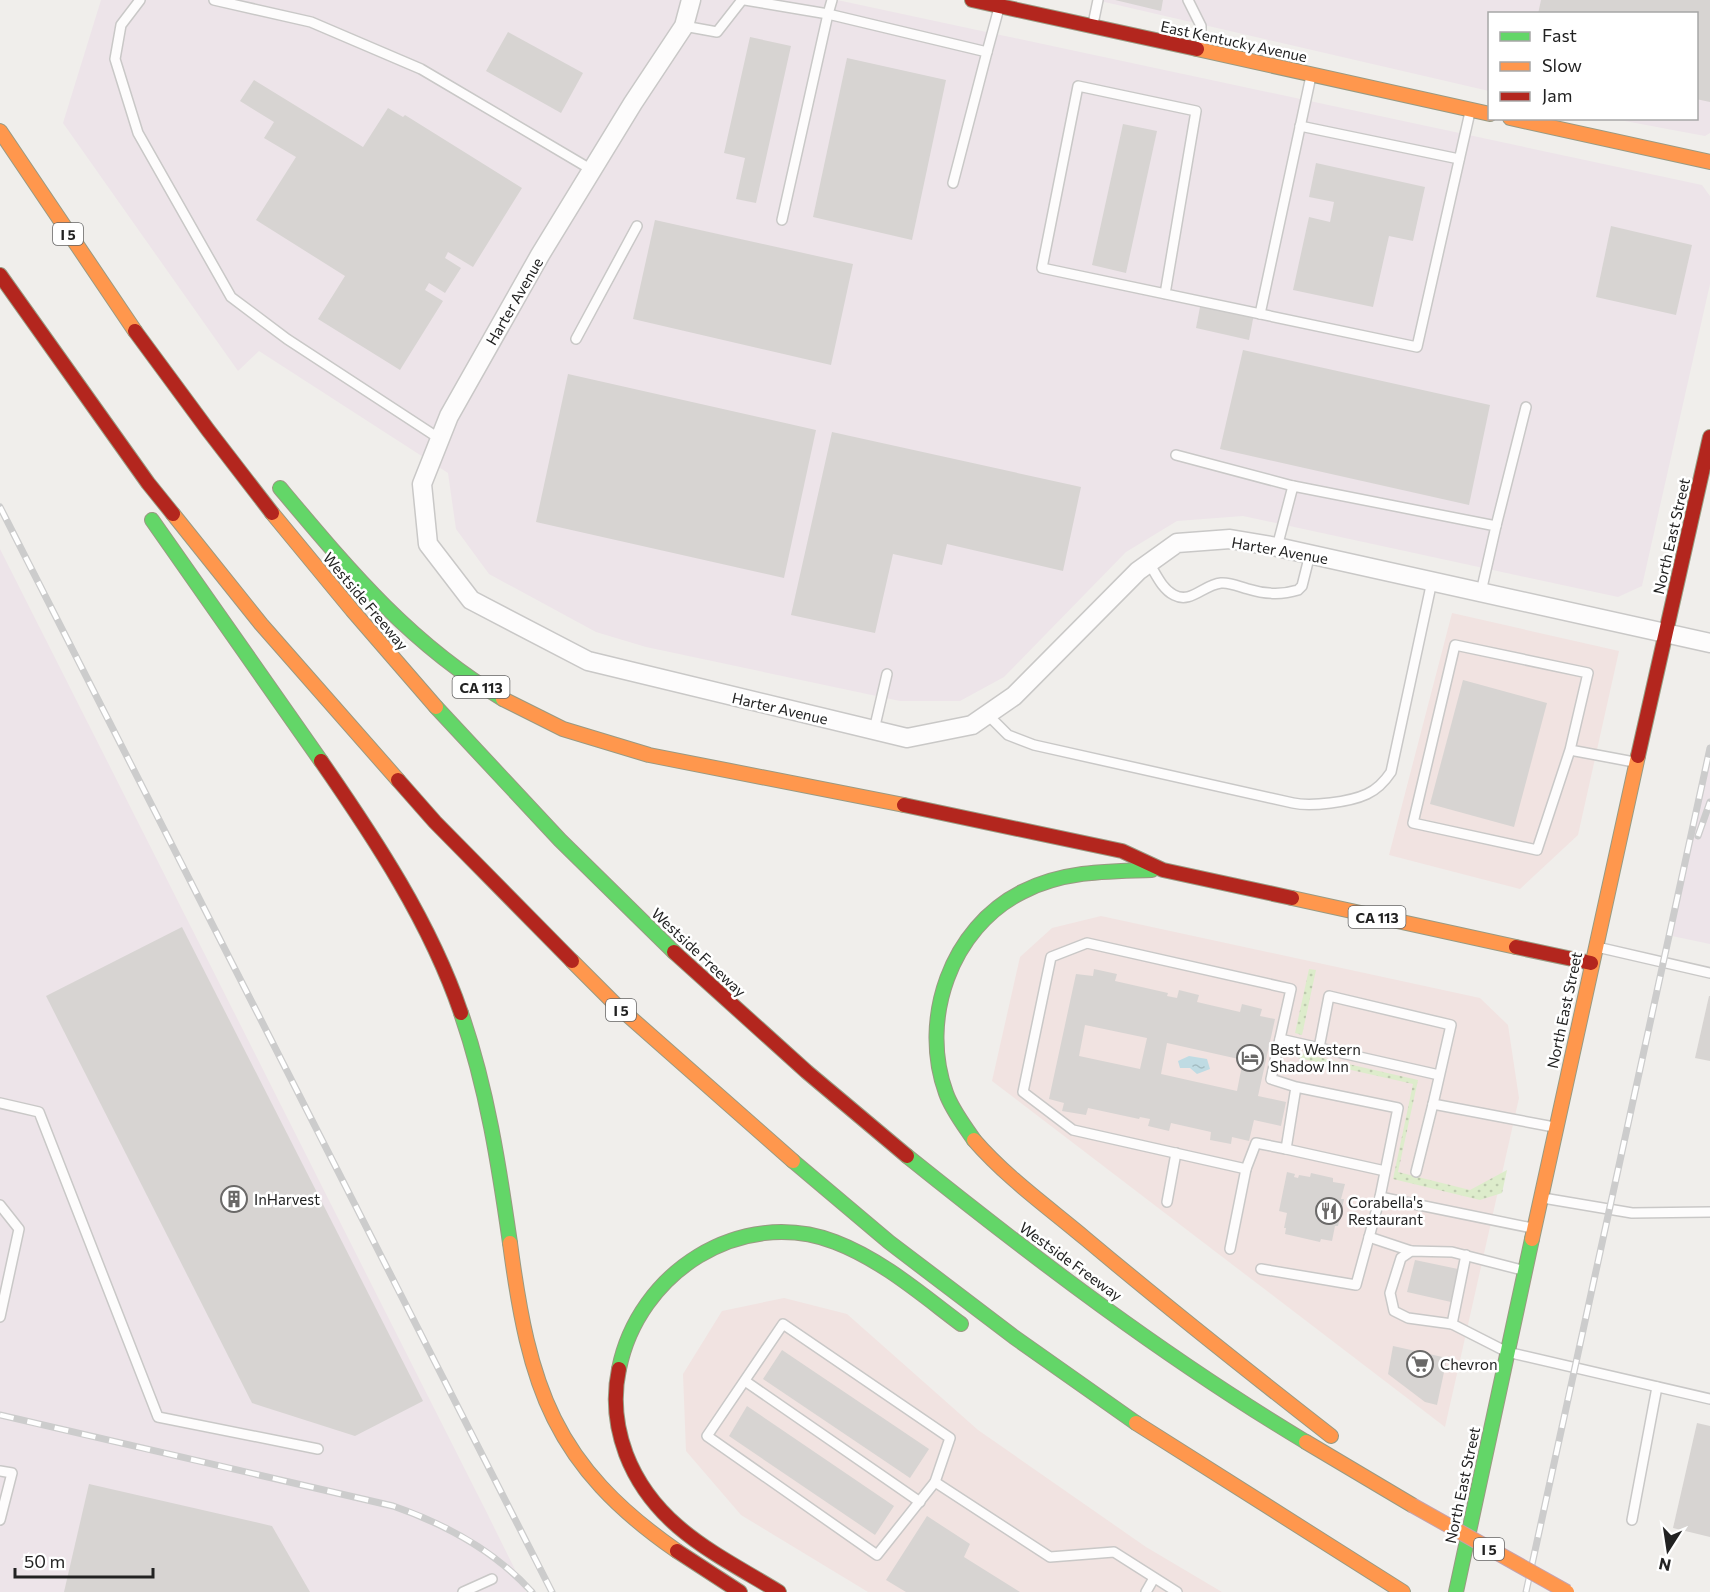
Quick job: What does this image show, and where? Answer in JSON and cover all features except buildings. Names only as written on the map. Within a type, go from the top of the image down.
[{"type":"main road","name":"East Kentucky Avenue","points":[[972,0],[1488,114]]},
{"type":"main road","points":[[1519,120],[1710,162]]},
{"type":"main road","name":"Westside Freeway","points":[[0,130],[137,336],[212,437],[317,570],[408,676],[504,780],[670,949],[831,1092],[948,1189],[1042,1261],[1253,1410],[1412,1505],[1567,1592]]},
{"type":"main road","name":"I 5","points":[[0,275],[148,483],[261,624],[435,822],[519,910],[615,1004],[773,1145],[898,1248],[1014,1337],[1130,1420],[1398,1589]]},
{"type":"main road","points":[[137,336],[205,403]]},
{"type":"main road","name":"North East Street","points":[[1456,1592],[1591,963],[1710,437]]},
{"type":"main road","name":"CA 113","points":[[268,473],[351,573],[402,625],[478,685],[520,709],[563,729],[649,755],[1122,851],[1163,870],[1591,963]]},
{"type":"main road","points":[[146,512],[334,779],[387,861],[420,919],[448,978],[481,1082],[494,1140],[521,1318],[533,1367],[550,1415],[577,1459],[606,1493],[641,1525],[683,1556],[740,1592]]},
{"type":"main road","points":[[1163,870],[1086,872],[1047,880],[1015,894],[971,933],[953,964],[938,1010],[936,1039],[940,1070],[950,1103],[970,1137],[1002,1168],[1108,1258],[1342,1447],[1384,1488]]},
{"type":"main road","points":[[779,1592],[694,1540],[670,1521],[651,1500],[632,1471],[622,1445],[615,1413],[615,1382],[628,1336],[644,1306],[661,1285],[689,1261],[719,1245],[748,1235],[782,1234],[814,1237],[844,1246],[881,1266],[968,1329]]},
{"type":"main road","points":[[1048,1377],[1130,1420]]},
{"type":"street","name":"Harter Avenue","points":[[691,0],[684,26],[540,255],[449,416],[422,484],[428,544],[471,600],[588,661],[907,738],[972,725],[1014,696],[1138,571],[1178,543],[1230,539],[1277,547],[1710,643]]},
{"type":"lane","points":[[140,0],[122,25],[115,59],[138,133],[231,297],[287,339],[440,439]]},
{"type":"lane","points":[[214,0],[311,22],[422,69],[592,170]]},
{"type":"lane","points":[[684,26],[717,32],[744,0],[828,14],[987,52]]},
{"type":"lane","points":[[782,220],[832,0]]},
{"type":"lane","points":[[1092,26],[1098,0]]},
{"type":"lane","points":[[1188,0],[1201,26],[1202,51]]},
{"type":"lane","points":[[953,183],[1000,6]]},
{"type":"lane","points":[[1260,314],[1311,75]]},
{"type":"lane","points":[[1165,294],[1196,111],[1078,86],[1042,267],[1165,294],[1417,347],[1470,110]]},
{"type":"lane","points":[[1300,126],[1459,159]]},
{"type":"lane","points":[[576,339],[637,226]]},
{"type":"lane","points":[[1481,592],[1526,407]]},
{"type":"lane","points":[[1176,455],[1293,486],[1496,526]]},
{"type":"lane","points":[[1277,547],[1293,486]]},
{"type":"lane","points":[[1149,563],[1165,588],[1173,595],[1180,597],[1187,598],[1208,586],[1224,583],[1251,590],[1282,594],[1298,590],[1302,586],[1310,554]]},
{"type":"lane","points":[[987,714],[1008,735],[1034,745],[1293,804],[1307,806],[1366,795],[1383,784],[1393,765],[1432,581]]},
{"type":"lane","points":[[1455,645],[1588,673],[1570,750],[1537,850],[1413,823],[1455,645]]},
{"type":"lane","points":[[874,730],[887,674]]},
{"type":"lane","points":[[1570,750],[1636,763]]},
{"type":"lane","points":[[1246,1169],[1073,1130],[1023,1092],[1051,957],[1088,943],[1291,989],[1271,1079],[1296,1087],[1398,1108],[1380,1197],[1356,1285],[1261,1269]]},
{"type":"lane","points":[[1595,947],[1710,973]]},
{"type":"lane","points":[[1319,1048],[1329,996],[1450,1025],[1416,1172]]},
{"type":"lane","points":[[1280,1040],[1439,1075]]},
{"type":"lane","points":[[1286,1149],[1296,1087]]},
{"type":"lane","points":[[0,1103],[39,1112],[158,1417],[318,1449]]},
{"type":"lane","points":[[1433,1104],[1556,1127]]},
{"type":"lane","points":[[1230,1249],[1246,1169],[1256,1143],[1386,1171]]},
{"type":"lane","points":[[1167,1202],[1176,1153]]},
{"type":"lane","points":[[1380,1197],[1534,1228]]},
{"type":"lane","points":[[1540,1198],[1632,1213],[1710,1212]]},
{"type":"lane","points":[[0,1205],[19,1229],[0,1317]]},
{"type":"lane","points":[[1369,1237],[1411,1251],[1452,1252],[1525,1271]]},
{"type":"lane","points":[[1411,1251],[1401,1258],[1390,1293],[1394,1311],[1408,1318],[1452,1324],[1507,1352],[1710,1399]]},
{"type":"lane","points":[[1452,1324],[1466,1255]]},
{"type":"lane","points":[[783,1324],[950,1438],[936,1482],[877,1555],[707,1436],[745,1380],[783,1324]]},
{"type":"lane","points":[[745,1380],[920,1502]]},
{"type":"lane","points":[[1632,1520],[1658,1387]]},
{"type":"lane","points":[[0,1471],[12,1473],[0,1520]]},
{"type":"lane","points":[[936,1482],[1050,1557],[1114,1552],[1178,1592]]},
{"type":"lane","points":[[1146,1592],[1154,1578]]},
{"type":"lane","points":[[464,1592],[492,1579]]},
{"type":"shaded area","points":[[101,0],[837,0],[1702,185],[1710,196],[1710,284],[1642,586],[1618,597],[1243,516],[1177,521],[1126,552],[1004,677],[960,701],[900,701],[646,647],[596,632],[489,574],[456,529],[448,473],[259,351],[238,371],[63,123]]},
{"type":"shaded area","points":[[1096,0],[1710,0],[1710,133],[1705,136],[1619,120],[1698,120],[1698,12],[1488,12],[1488,91]]},
{"type":"shaded area","points":[[0,549],[486,1511],[526,1592],[0,1592]]},
{"type":"shaded area","points":[[1452,613],[1619,651],[1578,835],[1520,889],[1389,855]]},
{"type":"shaded area","points":[[1710,756],[1710,944],[1672,936]]},
{"type":"shaded area","points":[[1101,916],[1480,998],[1508,1025],[1519,1098],[1445,1427],[992,1081],[1020,957],[1052,928]]},
{"type":"shaded area","points":[[784,1298],[847,1314],[978,1430],[1146,1547],[1222,1592],[868,1592],[741,1515],[686,1451],[683,1374],[722,1311]]},
{"type":"green space","points":[[1309,969],[1316,970],[1302,1035],[1295,1033]]},
{"type":"green space","points":[[1300,1053],[1418,1080],[1398,1172],[1470,1190],[1507,1170],[1502,1193],[1480,1200],[1393,1179],[1413,1084],[1298,1058]]},
{"type":"water","points":[[1189,1056],[1207,1059],[1210,1069],[1197,1074],[1190,1068],[1180,1068],[1178,1061]]},
{"type":"railway","points":[[0,507],[552,1592]]},
{"type":"railway","points":[[1526,1592],[1710,748]]},
{"type":"railway","points":[[1698,836],[1710,802]]},
{"type":"railway","points":[[0,1415],[393,1506],[431,1521],[468,1540],[502,1563],[532,1592]]},
{"type":"traffic: fast","points":[[280,488],[382,604],[439,654],[470,678],[503,699]]},
{"type":"traffic: fast","points":[[152,520],[321,761]]},
{"type":"traffic: fast","points":[[436,707],[560,840],[674,952]]},
{"type":"traffic: fast","points":[[974,1140],[946,1093],[939,1065],[936,1035],[939,1006],[947,978],[960,952],[976,928],[997,908],[1037,885],[1086,873],[1152,870]]},
{"type":"traffic: fast","points":[[461,1013],[485,1098],[497,1156],[510,1243]]},
{"type":"traffic: fast","points":[[907,1156],[1102,1306],[1202,1376],[1306,1442]]},
{"type":"traffic: fast","points":[[793,1161],[889,1242],[1014,1337],[1136,1423]]},
{"type":"traffic: fast","points":[[619,1369],[630,1335],[647,1304],[671,1277],[698,1256],[730,1241],[764,1233],[799,1233],[852,1249],[901,1278],[961,1324]]},
{"type":"traffic: fast","points":[[1456,1592],[1532,1239]]},
{"type":"traffic: slow","points":[[1197,49],[1488,114]]},
{"type":"traffic: slow","points":[[1519,120],[1710,162]]},
{"type":"traffic: slow","points":[[0,131],[135,331]]},
{"type":"traffic: slow","points":[[272,513],[436,707]]},
{"type":"traffic: slow","points":[[173,514],[261,624],[398,780]]},
{"type":"traffic: slow","points":[[503,699],[563,729],[649,755],[904,805]]},
{"type":"traffic: slow","points":[[1532,1239],[1638,756]]},
{"type":"traffic: slow","points":[[1292,898],[1516,947]]},
{"type":"traffic: slow","points":[[572,961],[615,1004],[793,1161]]},
{"type":"traffic: slow","points":[[974,1140],[1028,1192],[1331,1436]]},
{"type":"traffic: slow","points":[[510,1243],[527,1340],[538,1381],[554,1419],[575,1454],[601,1487],[635,1519],[677,1551]]},
{"type":"traffic: slow","points":[[1136,1423],[1403,1592]]},
{"type":"traffic: slow","points":[[1306,1442],[1412,1505]]},
{"type":"traffic: slow","points":[[1412,1505],[1567,1592]]},
{"type":"traffic: jam","points":[[972,0],[1197,49]]},
{"type":"traffic: jam","points":[[0,275],[148,483],[173,514]]},
{"type":"traffic: jam","points":[[135,331],[272,513]]},
{"type":"traffic: jam","points":[[1638,756],[1710,437]]},
{"type":"traffic: jam","points":[[321,761],[400,882],[434,946],[461,1013]]},
{"type":"traffic: jam","points":[[398,780],[435,822],[572,961]]},
{"type":"traffic: jam","points":[[904,805],[1122,851],[1163,870],[1292,898]]},
{"type":"traffic: jam","points":[[1516,947],[1591,963]]},
{"type":"traffic: jam","points":[[674,952],[807,1072],[907,1156]]},
{"type":"traffic: jam","points":[[619,1369],[616,1401],[620,1433],[626,1454],[638,1479],[653,1501],[670,1520],[690,1536],[779,1592]]},
{"type":"traffic: jam","points":[[677,1551],[740,1592]]},
{"type":"place","name":"Best Western Shadow Inn","points":[[1250,1058]]},
{"type":"place","name":"InHarvest","points":[[234,1199]]},
{"type":"place","name":"Corabella's Restaurant","points":[[1329,1211]]},
{"type":"place","name":"Chevron","points":[[1420,1364]]}]
